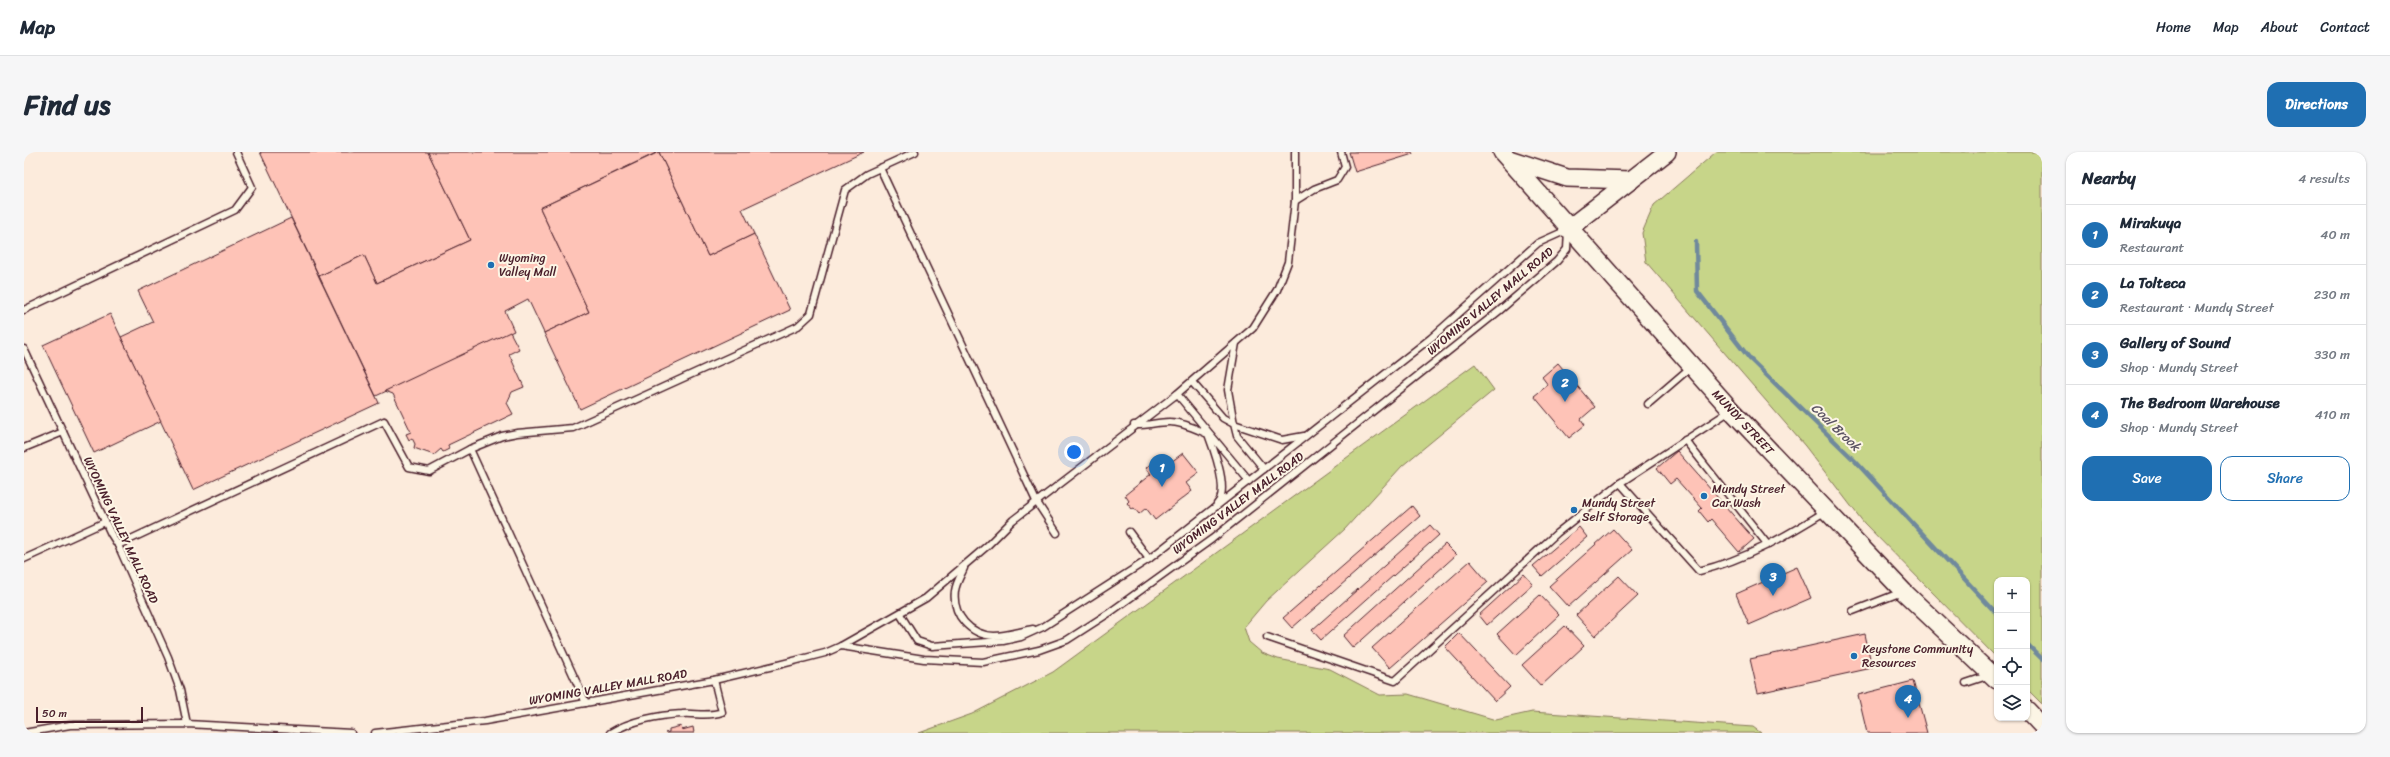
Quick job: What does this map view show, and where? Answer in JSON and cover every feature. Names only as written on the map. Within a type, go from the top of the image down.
[{"type":"main road","points":[[1568,229],[1667,152]]},
{"type":"main road","points":[[1506,156],[1567,178],[1631,180]]},
{"type":"main road","name":"MUNDY STREET","points":[[1506,156],[1568,229],[1691,367],[1904,592],[1994,677]]},
{"type":"main road","points":[[2030,713],[2042,726]]},
{"type":"lane","points":[[24,310],[235,210],[252,188],[236,152]]},
{"type":"lane","points":[[118,545],[384,421],[409,467],[429,471],[470,449],[502,436],[517,433],[572,428],[727,356],[798,326],[811,314],[845,190],[854,182],[915,152]]},
{"type":"lane","name":"WYOMING VALLEY MALL ROAD","points":[[375,733],[450,726],[586,703],[714,680],[826,653],[900,614],[926,598],[1036,501],[1134,425],[1177,394],[1253,328],[1281,282],[1291,245],[1290,230],[1295,201],[1295,152]]},
{"type":"lane","points":[[1295,201],[1314,189],[1337,180],[1345,167],[1341,152]]},
{"type":"lane","points":[[880,168],[1036,501],[1057,534]]},
{"type":"lane","name":"WYOMING VALLEY MALL ROAD","points":[[1043,627],[1149,559],[1431,338],[1538,243],[1568,229]]},
{"type":"lane","name":"WYOMING VALLEY MALL ROAD","points":[[841,646],[924,659],[983,662],[1039,650],[1067,640],[1109,613],[1212,539],[1499,311],[1557,261],[1566,249],[1568,229]]},
{"type":"lane","points":[[1236,343],[1228,390],[1234,424],[1237,436],[1264,469]]},
{"type":"lane","name":"WYOMING VALLEY MALL ROAD","points":[[24,349],[105,522],[118,545],[168,657],[180,690],[187,724]]},
{"type":"lane","points":[[1648,404],[1691,367]]},
{"type":"lane","points":[[1192,382],[1223,418],[1234,424],[1282,440],[1299,438],[1314,431]]},
{"type":"lane","points":[[1177,394],[1208,434],[1225,451],[1249,481]]},
{"type":"lane","points":[[1267,637],[1395,682],[1557,533],[1620,483],[1732,410]]},
{"type":"lane","points":[[1134,425],[1168,422],[1193,427],[1208,434],[1218,462],[1223,490],[1219,502],[1206,515]]},
{"type":"lane","points":[[24,448],[63,432]]},
{"type":"lane","points":[[1686,440],[1768,545]]},
{"type":"lane","points":[[470,449],[586,703]]},
{"type":"lane","points":[[1620,483],[1699,571],[1721,566],[1768,545],[1826,511]]},
{"type":"lane","points":[[24,559],[105,522]]},
{"type":"lane","points":[[1129,532],[1149,559]]},
{"type":"lane","points":[[964,566],[955,592],[959,614],[971,630],[984,635],[996,636],[1043,627]]},
{"type":"lane","points":[[1853,611],[1904,592]]},
{"type":"lane","points":[[900,614],[917,641],[932,646],[1003,641],[1020,637],[1043,627]]},
{"type":"lane","points":[[1966,683],[1994,677]]},
{"type":"lane","points":[[610,733],[618,728],[649,718],[682,714],[712,716],[722,712],[714,680]]},
{"type":"lane","points":[[24,733],[53,731],[70,725],[187,724],[351,733]]},
{"type":"lane","points":[[450,726],[452,733]]},
{"type":"green space","points":[[1716,152],[2042,152],[2042,704],[2030,692],[2030,577],[1994,577],[1994,655],[1864,523],[1805,446],[1646,262],[1642,233],[1654,205]]},
{"type":"green space","points":[[1475,364],[1494,390],[1402,466],[1345,529],[1266,601],[1244,627],[1249,642],[1262,653],[1278,659],[1330,669],[1380,695],[1408,694],[1496,720],[1532,712],[1753,727],[1761,733],[919,733],[972,714],[1053,672]]},
{"type":"building","points":[[260,152],[428,152],[470,240],[377,283],[364,255],[319,276]]},
{"type":"building","name":"Wyoming Valley Mall","points":[[428,152],[658,152],[540,208],[589,312],[544,333],[528,299],[505,311],[514,331],[376,396],[319,276],[364,255],[377,283],[470,240]]},
{"type":"building","points":[[659,152],[708,256],[754,234],[790,310],[580,409],[544,333],[589,312],[540,208]]},
{"type":"building","points":[[659,152],[864,152],[742,209],[754,234],[708,256]]},
{"type":"building","points":[[1349,152],[1412,152],[1413,154],[1355,172]]},
{"type":"building","points":[[291,218],[379,403],[193,490],[121,337],[153,322],[138,291]]},
{"type":"building","points":[[110,314],[161,421],[94,453],[43,345]]},
{"type":"building","points":[[510,332],[519,349],[509,354],[524,387],[512,392],[507,403],[513,414],[448,445],[449,449],[443,452],[441,449],[434,455],[414,448],[415,444],[412,438],[409,440],[406,434],[411,432],[393,394],[385,391]]},
{"type":"building","points":[[1558,363],[1595,407],[1581,419],[1585,425],[1569,438],[1534,396],[1548,385],[1542,377]]},
{"type":"building","name":"Mundy Street Car Wash","points":[[1677,451],[1754,539],[1739,552],[1711,519],[1708,522],[1699,511],[1702,508],[1676,479],[1670,484],[1657,468]]},
{"type":"building","points":[[1183,453],[1199,473],[1186,483],[1192,491],[1155,520],[1146,508],[1139,514],[1134,508],[1132,509],[1127,503],[1129,501],[1125,495],[1151,474],[1146,468],[1164,454],[1171,462]]},
{"type":"building","points":[[1412,506],[1420,516],[1292,628],[1283,618]]},
{"type":"building","points":[[1430,525],[1439,535],[1321,640],[1312,630]]},
{"type":"building","points":[[1579,527],[1587,537],[1542,576],[1533,566]]},
{"type":"building","points":[[1613,529],[1632,550],[1568,607],[1549,586]]},
{"type":"building","points":[[1445,544],[1456,555],[1353,648],[1343,636]]},
{"type":"building","points":[[1470,561],[1488,582],[1390,668],[1372,648]]},
{"type":"building","points":[[1797,567],[1811,598],[1749,625],[1736,594]]},
{"type":"building","points":[[1524,574],[1533,584],[1487,625],[1479,615]]},
{"type":"building","points":[[1619,576],[1638,596],[1595,636],[1576,615]]},
{"type":"building","points":[[1540,595],[1559,615],[1516,655],[1497,634]]},
{"type":"building","points":[[1565,626],[1584,646],[1541,686],[1522,665]]},
{"type":"building","points":[[1459,633],[1510,687],[1495,701],[1445,647]]},
{"type":"building","points":[[1865,634],[1872,668],[1758,693],[1750,659]]},
{"type":"building","points":[[1913,681],[1927,733],[1867,733],[1858,695]]},
{"type":"building","points":[[681,726],[682,730],[693,727],[694,733],[665,733],[669,732],[669,729]]},
{"type":"waterway","name":"Coal Brook","points":[[1696,242],[1697,291],[1750,359],[1855,461],[1996,613]]},
{"type":"waterway","name":"Coal Brook","points":[[2030,647],[2042,659]]},
{"type":"place","name":"Wyoming Valley Mall","points":[[491,265]]},
{"type":"place","name":"La Tolteca","points":[[1565,402]]},
{"type":"place","name":"Mirakuya","points":[[1162,487]]},
{"type":"place","name":"Mundy Street Car Wash","points":[[1704,496]]},
{"type":"place","name":"Mundy Street Self Storage","points":[[1574,510]]},
{"type":"place","name":"Gallery of Sound","points":[[1773,596]]},
{"type":"place","name":"Keystone Community Resources","points":[[1854,656]]},
{"type":"place","name":"The Bedroom Warehouse","points":[[1908,718]]}]
